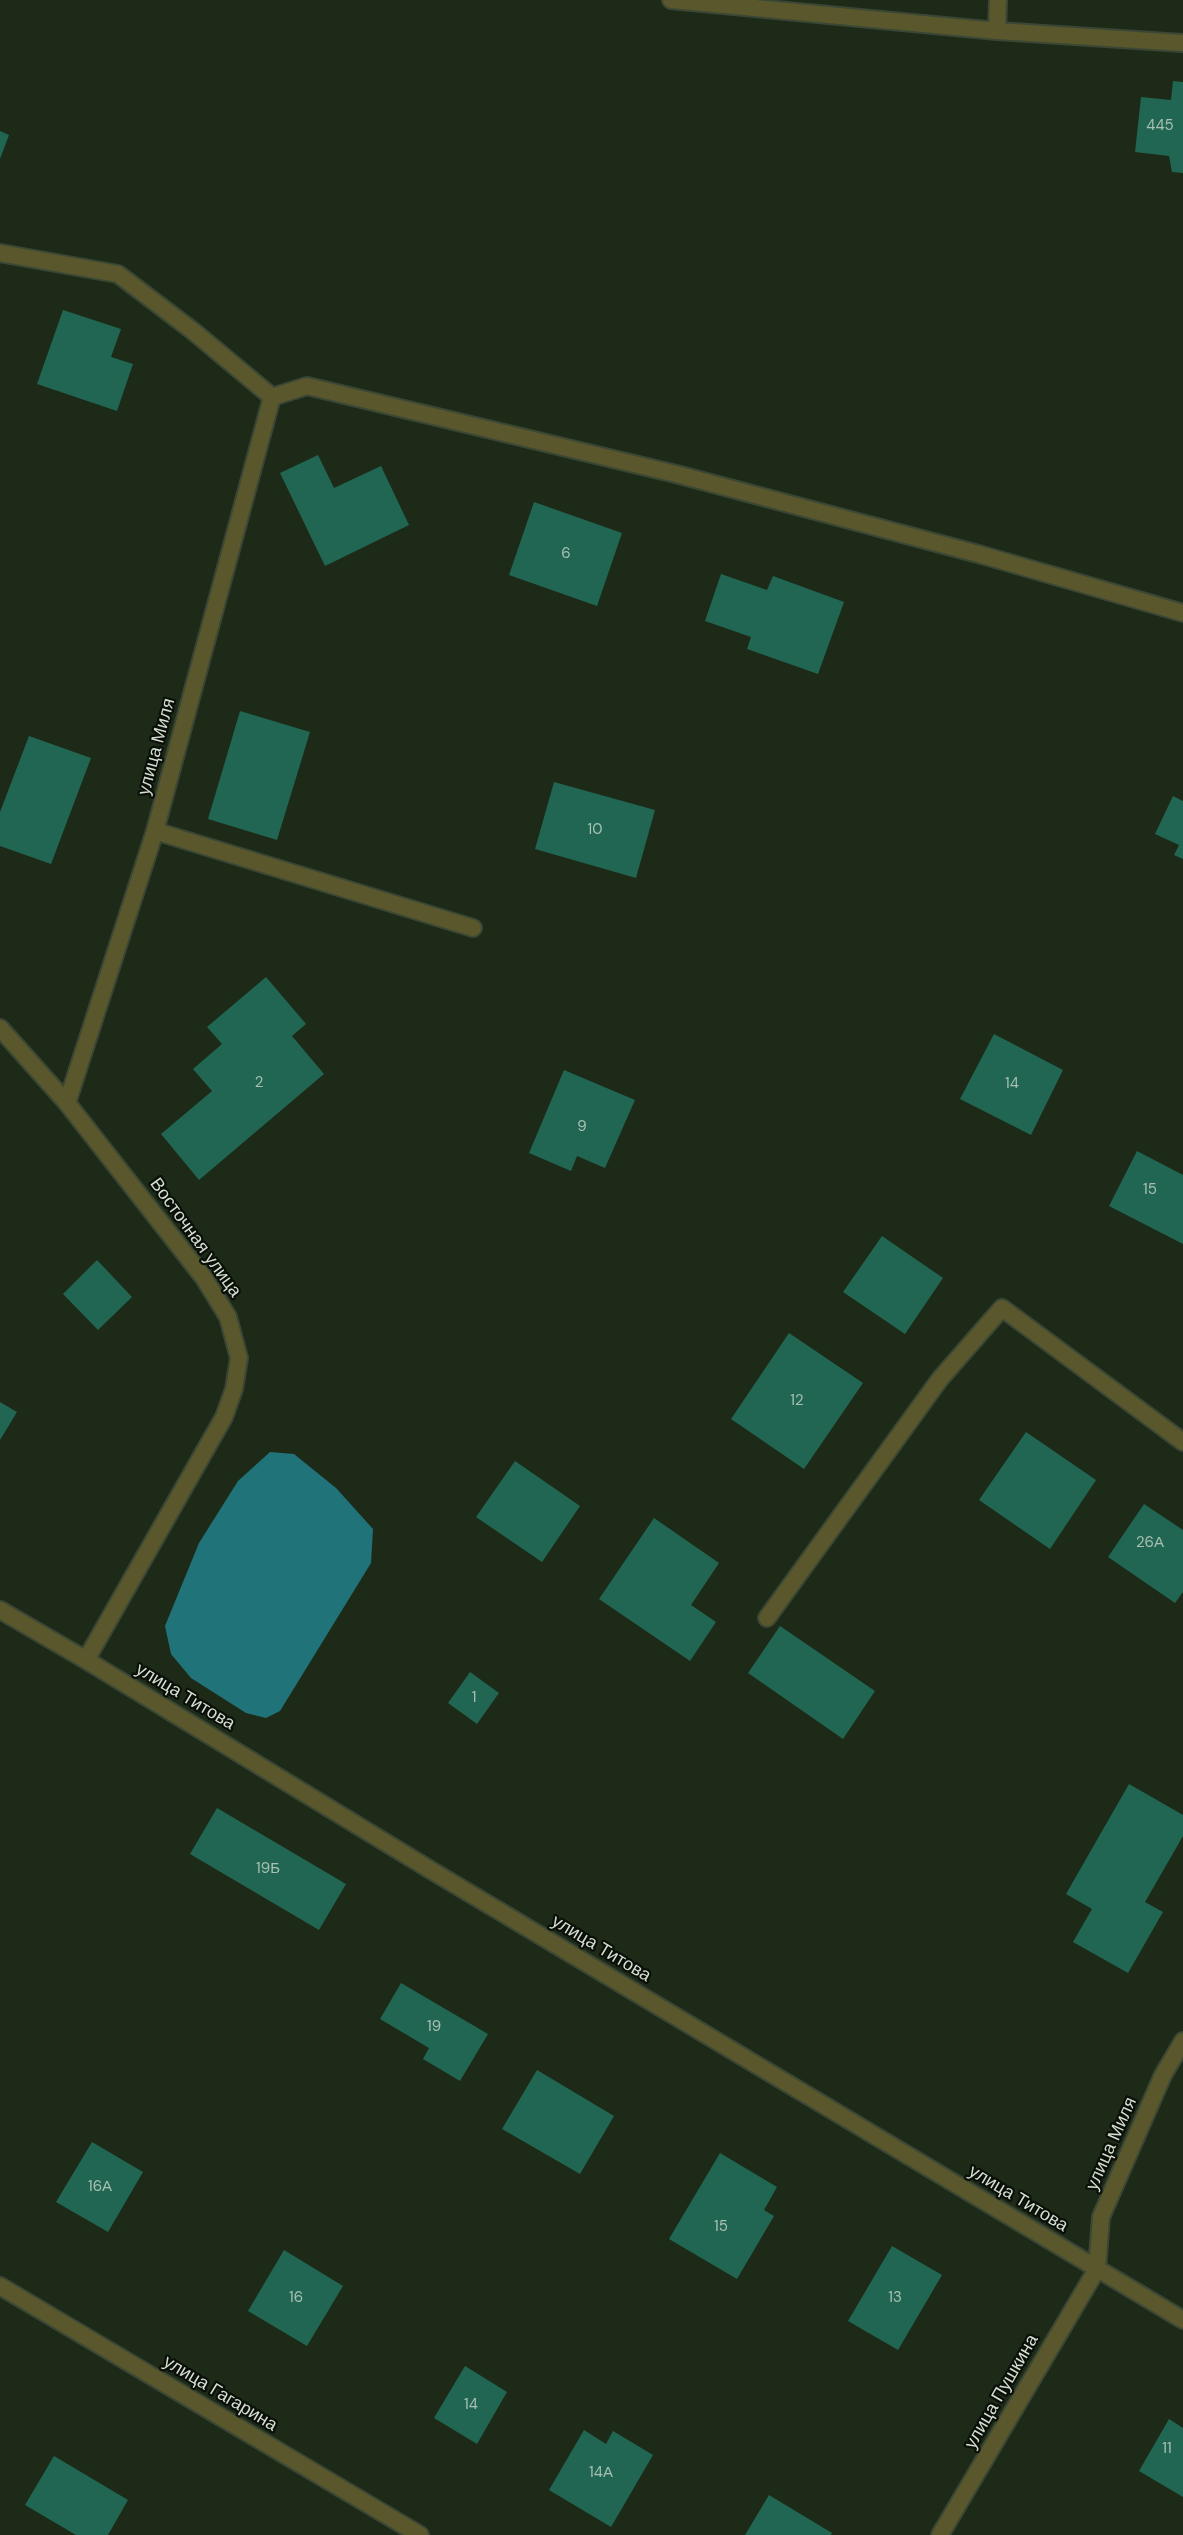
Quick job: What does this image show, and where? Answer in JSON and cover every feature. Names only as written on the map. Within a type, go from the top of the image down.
[{"type":"street","points":[[671,0],[997,31],[1183,43]]},
{"type":"street","points":[[997,31],[998,0]]},
{"type":"street","points":[[0,253],[118,274],[193,331],[272,398],[307,386],[676,474],[982,555],[1183,613]]},
{"type":"street","name":"улица Миля","points":[[68,1103],[155,831],[272,398]]},
{"type":"street","points":[[155,831],[473,928]]},
{"type":"street","name":"Восточная улица","points":[[0,1028],[68,1103],[204,1278],[228,1317],[239,1358],[234,1389],[224,1417],[86,1659]]},
{"type":"street","points":[[767,1618],[940,1379],[1002,1308],[1183,1442]]},
{"type":"street","name":"улица Титова","points":[[0,1610],[86,1659],[429,1869],[1183,2320]]},
{"type":"street","name":"улица Миля","points":[[1096,2269],[1101,2217],[1163,2075],[1183,2041]]},
{"type":"street","name":"улица Пушкина","points":[[940,2535],[1096,2269]]},
{"type":"street","name":"улица Гагарина","points":[[0,2286],[420,2535]]},
{"type":"water","points":[[270,1452],[294,1454],[336,1488],[373,1529],[371,1563],[280,1711],[266,1718],[246,1713],[191,1678],[171,1654],[165,1626],[199,1543],[238,1481]]},
{"type":"building","points":[[1173,81],[1183,82],[1183,173],[1172,172],[1169,156],[1135,152],[1141,97],[1171,100]]},
{"type":"building","points":[[0,131],[9,135],[0,159]]},
{"type":"building","points":[[63,310],[121,329],[111,357],[133,364],[117,411],[37,384]]},
{"type":"building","points":[[318,455],[334,488],[381,466],[409,525],[325,566],[280,473]]},
{"type":"building","points":[[534,502],[622,533],[597,606],[509,575]]},
{"type":"building","points":[[721,574],[767,590],[773,576],[844,602],[818,674],[747,649],[751,637],[705,621]]},
{"type":"building","points":[[240,711],[310,732],[277,840],[208,819]]},
{"type":"building","points":[[29,736],[91,758],[51,864],[0,846],[0,812]]},
{"type":"building","points":[[554,782],[655,810],[636,878],[535,849]]},
{"type":"building","points":[[1173,796],[1183,801],[1183,859],[1174,855],[1179,845],[1155,834]]},
{"type":"building","points":[[266,977],[306,1024],[292,1036],[324,1074],[199,1180],[161,1134],[212,1091],[193,1069],[222,1044],[207,1027]]},
{"type":"building","points":[[994,1034],[1063,1070],[1031,1135],[960,1099]]},
{"type":"building","points":[[564,1070],[635,1100],[605,1168],[577,1156],[571,1171],[529,1153]]},
{"type":"building","points":[[1137,1151],[1183,1175],[1183,1244],[1109,1206]]},
{"type":"building","points":[[882,1236],[943,1278],[905,1334],[843,1292]]},
{"type":"building","points":[[97,1260],[132,1297],[98,1330],[63,1294]]},
{"type":"building","points":[[789,1333],[863,1383],[804,1469],[731,1419]]},
{"type":"building","points":[[0,1402],[17,1412],[0,1440]]},
{"type":"building","points":[[1026,1432],[1096,1480],[1050,1549],[979,1500]]},
{"type":"building","points":[[515,1461],[580,1506],[542,1562],[476,1517]]},
{"type":"building","points":[[1144,1504],[1183,1530],[1183,1592],[1175,1603],[1108,1557]]},
{"type":"building","points":[[654,1518],[719,1563],[691,1605],[716,1622],[690,1661],[599,1599]]},
{"type":"building","points":[[780,1626],[875,1691],[843,1739],[748,1673]]},
{"type":"building","points":[[470,1672],[499,1693],[477,1724],[448,1703]]},
{"type":"building","points":[[1129,1784],[1183,1815],[1183,1836],[1145,1902],[1163,1912],[1128,1973],[1073,1942],[1092,1909],[1066,1894]]},
{"type":"building","points":[[217,1808],[346,1884],[319,1930],[190,1854]]},
{"type":"building","points":[[401,1983],[488,2034],[460,2081],[423,2059],[429,2048],[380,2019]]},
{"type":"building","points":[[537,2070],[614,2116],[580,2174],[502,2129]]},
{"type":"building","points":[[92,2142],[143,2172],[108,2232],[56,2202]]},
{"type":"building","points":[[720,2153],[777,2187],[764,2210],[774,2216],[737,2279],[669,2239]]},
{"type":"building","points":[[892,2246],[942,2275],[898,2350],[848,2321]]},
{"type":"building","points":[[284,2250],[343,2286],[307,2346],[248,2311]]},
{"type":"building","points":[[465,2366],[507,2392],[477,2444],[434,2418]]},
{"type":"building","points":[[1169,2419],[1183,2428],[1183,2497],[1139,2471]]},
{"type":"building","points":[[584,2430],[606,2444],[613,2431],[653,2455],[611,2527],[549,2490]]},
{"type":"building","points":[[54,2456],[128,2500],[108,2535],[76,2535],[25,2505]]},
{"type":"building","points":[[769,2495],[832,2533],[831,2535],[745,2535]]}]
